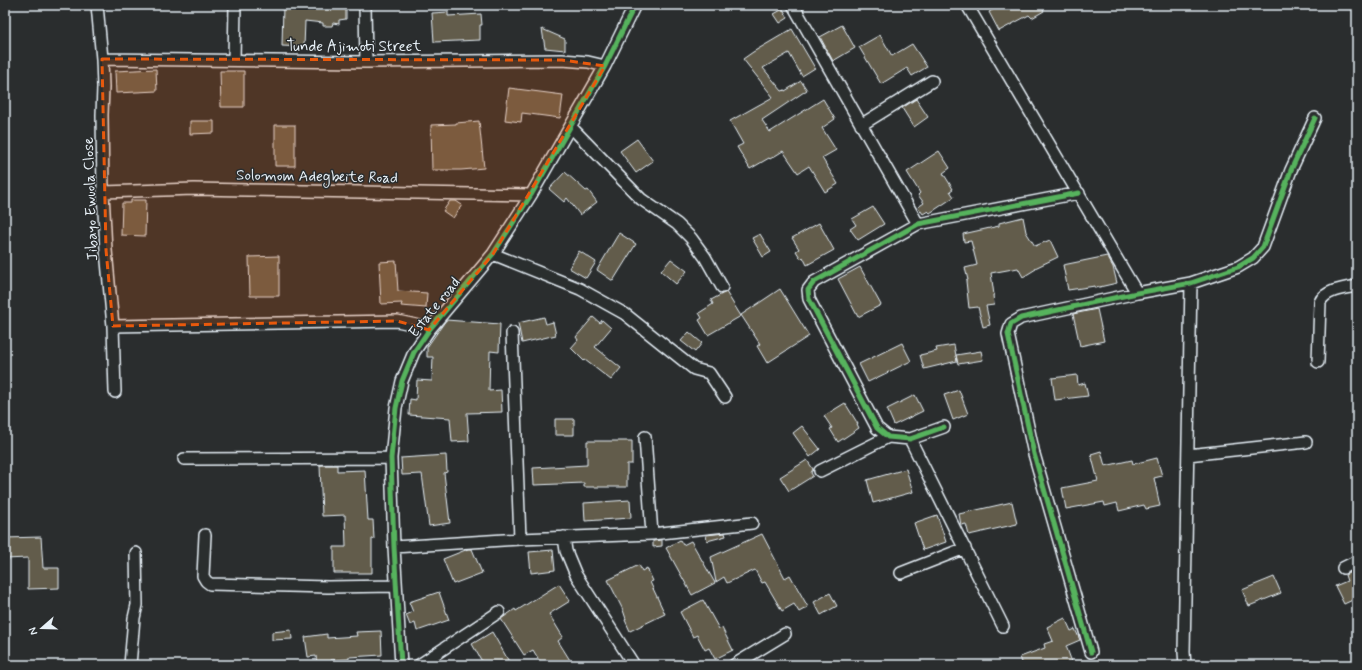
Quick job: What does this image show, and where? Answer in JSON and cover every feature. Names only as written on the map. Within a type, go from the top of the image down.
[{"type":"street","name":"Jibayo Ewuola Close","points":[[97,5],[102,59],[103,192],[106,250],[113,326],[115,392]]},
{"type":"street","points":[[234,60],[235,5]]},
{"type":"street","points":[[364,5],[366,62]]},
{"type":"street","name":"Estate road","points":[[401,665],[394,548],[391,458],[396,408],[402,381],[414,352],[429,330],[494,254],[531,195],[605,66],[635,5]]},
{"type":"street","points":[[793,5],[918,224]]},
{"type":"street","points":[[967,5],[1137,292]]},
{"type":"street","name":"Tunde Ajimoti Street","points":[[102,59],[366,62],[562,60],[588,62],[605,66]]},
{"type":"street","points":[[861,125],[932,81]]},
{"type":"street","points":[[1091,652],[1034,454],[1008,334],[1011,324],[1021,318],[1137,292],[1191,283],[1238,267],[1253,258],[1263,247],[1290,170],[1316,118]]},
{"type":"street","points":[[571,127],[641,199],[677,224],[691,238],[705,257],[722,287]]},
{"type":"street","name":"Solomom Adegbeite Road","points":[[103,192],[194,189],[531,195]]},
{"type":"street","points":[[888,437],[877,428],[809,298],[808,290],[814,282],[918,224],[1079,193]]},
{"type":"street","points":[[494,254],[580,289],[625,314],[694,369],[709,373],[725,397]]},
{"type":"street","points":[[1185,665],[1184,652],[1191,283]]},
{"type":"street","points":[[1318,362],[1321,299],[1327,294],[1357,286]]},
{"type":"street","points":[[113,326],[397,321],[416,325],[429,330]]},
{"type":"street","points":[[512,333],[520,539]]},
{"type":"street","points":[[820,470],[888,437],[910,439],[944,427]]},
{"type":"street","points":[[645,437],[652,534]]},
{"type":"street","points":[[910,439],[1003,626]]},
{"type":"street","points":[[1188,455],[1306,442]]},
{"type":"street","points":[[184,459],[391,458]]},
{"type":"street","points":[[394,548],[520,539],[652,534],[752,523]]},
{"type":"street","points":[[205,535],[204,576],[206,581],[210,584],[328,587],[396,586]]},
{"type":"street","points":[[564,537],[566,551],[576,575],[634,665]]},
{"type":"street","points":[[901,573],[965,548]]},
{"type":"street","points":[[130,665],[134,618],[137,605],[136,553]]},
{"type":"street","points":[[1343,568],[1357,561]]},
{"type":"street","points":[[419,665],[498,612]]},
{"type":"street","points":[[734,665],[785,634]]},
{"type":"highlighted area","points":[[102,59],[562,60],[605,66],[493,254],[429,330],[397,321],[113,326],[106,250]]},
{"type":"building","points":[[283,5],[346,5],[346,19],[339,20],[339,24],[333,23],[332,26],[323,26],[323,23],[305,21],[304,47],[282,46]]},
{"type":"building","points":[[1001,5],[1040,5],[1044,11],[1032,18],[1029,15],[999,31],[989,12]]},
{"type":"building","points":[[783,9],[788,18],[780,23],[774,14]]},
{"type":"building","points":[[448,12],[448,16],[481,14],[482,25],[480,25],[480,40],[434,42],[432,13]]},
{"type":"building","points":[[842,25],[855,48],[833,61],[820,37]]},
{"type":"building","points":[[542,29],[565,39],[565,50],[545,48]]},
{"type":"building","points":[[792,29],[815,68],[802,76],[789,53],[763,68],[782,91],[785,91],[801,81],[807,90],[762,120],[770,132],[823,99],[835,119],[822,128],[836,150],[822,158],[838,184],[825,192],[809,166],[798,173],[783,151],[750,169],[737,147],[743,144],[730,121],[773,97],[743,59]]},
{"type":"building","points":[[880,35],[892,56],[912,44],[927,67],[912,76],[907,68],[881,84],[859,47]]},
{"type":"building","points":[[156,69],[157,91],[116,93],[115,71]]},
{"type":"building","points":[[220,71],[244,71],[244,107],[221,107]]},
{"type":"building","points":[[509,88],[563,95],[560,118],[522,113],[521,122],[505,120]]},
{"type":"building","points":[[916,99],[928,117],[914,127],[902,108]]},
{"type":"building","points":[[190,121],[214,121],[214,133],[190,134]]},
{"type":"building","points":[[479,121],[484,168],[432,170],[431,125]]},
{"type":"building","points":[[275,125],[295,125],[295,166],[275,166]]},
{"type":"building","points":[[637,139],[653,161],[636,173],[620,151]]},
{"type":"building","points":[[939,151],[950,168],[943,173],[953,189],[950,191],[954,197],[930,213],[928,211],[923,214],[918,207],[924,203],[918,195],[920,193],[907,172]]},
{"type":"building","points":[[565,172],[586,191],[588,190],[597,202],[580,215],[567,198],[564,202],[549,189]]},
{"type":"building","points":[[131,200],[146,200],[145,236],[121,235],[122,203],[131,203]]},
{"type":"building","points":[[450,201],[456,201],[462,205],[453,218],[443,211]]},
{"type":"building","points":[[873,207],[884,224],[858,240],[850,229],[856,225],[852,219]]},
{"type":"building","points":[[1023,217],[1026,232],[1035,246],[1050,240],[1058,257],[1035,268],[1036,269],[1023,277],[1018,268],[991,273],[994,305],[986,306],[990,325],[983,327],[978,307],[969,308],[966,281],[968,280],[965,268],[977,265],[971,241],[964,242],[963,234],[999,226],[999,223]]},
{"type":"building","points":[[819,223],[834,250],[807,265],[803,257],[801,259],[796,251],[799,249],[792,238]]},
{"type":"building","points":[[619,233],[636,244],[613,281],[597,270]]},
{"type":"building","points":[[760,234],[771,252],[763,257],[752,238]]},
{"type":"building","points":[[579,251],[596,262],[586,278],[569,268]]},
{"type":"building","points":[[279,256],[279,296],[250,296],[249,257]]},
{"type":"building","points":[[1107,256],[1113,267],[1117,283],[1095,288],[1095,286],[1068,290],[1063,265]]},
{"type":"building","points":[[671,259],[687,271],[676,284],[661,271]]},
{"type":"building","points":[[396,261],[398,291],[427,293],[426,308],[401,306],[402,303],[381,304],[379,262]]},
{"type":"building","points":[[860,267],[881,305],[858,317],[838,279]]},
{"type":"building","points":[[780,289],[809,336],[767,363],[757,346],[760,344],[741,315]]},
{"type":"building","points":[[726,292],[741,316],[708,335],[699,320],[702,318],[699,313],[713,304],[711,300]]},
{"type":"building","points":[[1097,309],[1104,341],[1080,346],[1073,314]]},
{"type":"building","points":[[544,317],[546,324],[553,322],[556,335],[522,343],[518,323]]},
{"type":"building","points":[[593,317],[600,323],[602,320],[611,328],[595,347],[621,368],[611,380],[585,360],[584,361],[571,348],[578,340],[576,337]]},
{"type":"building","points":[[446,320],[500,324],[499,352],[490,351],[489,391],[501,390],[502,412],[467,413],[469,441],[452,442],[450,418],[409,415],[410,399],[416,400],[417,380],[432,381],[433,357],[427,357],[427,347]]},
{"type":"building","points":[[689,332],[702,343],[695,352],[681,341]]},
{"type":"building","points":[[902,343],[911,361],[868,382],[859,364]]},
{"type":"building","points":[[954,345],[957,361],[924,369],[920,355],[937,351],[936,348]]},
{"type":"building","points":[[981,351],[983,360],[958,364],[956,355]]},
{"type":"building","points":[[1077,375],[1078,385],[1085,383],[1088,396],[1055,400],[1052,378]]},
{"type":"building","points":[[959,390],[968,414],[953,420],[944,395]]},
{"type":"building","points":[[915,395],[923,411],[894,425],[887,409]]},
{"type":"building","points":[[845,403],[859,428],[838,442],[830,429],[832,428],[824,416]]},
{"type":"building","points":[[555,419],[574,419],[574,435],[555,435]]},
{"type":"building","points":[[802,426],[820,449],[810,457],[793,433]]},
{"type":"building","points":[[587,441],[632,441],[632,464],[627,464],[627,487],[584,487],[584,483],[534,485],[533,468],[587,465]]},
{"type":"building","points":[[1101,451],[1105,466],[1132,460],[1133,464],[1157,458],[1162,476],[1154,478],[1160,506],[1146,509],[1144,505],[1119,511],[1117,503],[1105,506],[1104,502],[1066,509],[1062,488],[1098,481],[1091,454]]},
{"type":"building","points":[[446,455],[447,472],[444,473],[450,523],[429,526],[422,474],[402,475],[401,458]]},
{"type":"building","points":[[807,460],[813,469],[811,473],[813,476],[789,491],[780,477]]},
{"type":"building","points":[[320,465],[337,465],[337,471],[365,470],[368,520],[373,520],[374,539],[372,539],[372,573],[334,573],[334,547],[346,547],[345,515],[322,516]]},
{"type":"building","points":[[906,469],[913,492],[873,503],[867,480]]},
{"type":"building","points":[[630,500],[631,518],[585,521],[584,503]]},
{"type":"building","points":[[1012,502],[1017,524],[969,535],[966,524],[961,525],[959,514]]},
{"type":"building","points":[[937,515],[946,542],[923,550],[914,523]]},
{"type":"building","points":[[725,533],[726,536],[707,541],[706,535]]},
{"type":"building","points":[[762,534],[785,578],[790,575],[808,607],[799,612],[794,604],[782,611],[765,582],[762,583],[755,570],[727,583],[724,577],[716,582],[711,557]]},
{"type":"building","points":[[41,537],[43,568],[59,568],[59,588],[28,589],[28,558],[5,559],[5,538]]},
{"type":"building","points":[[662,540],[662,546],[653,547],[653,541]]},
{"type":"building","points":[[680,540],[683,545],[691,541],[715,583],[692,595],[666,548]]},
{"type":"building","points":[[468,549],[472,549],[482,573],[453,584],[443,559]]},
{"type":"building","points":[[553,550],[555,570],[531,573],[529,552]]},
{"type":"building","points":[[639,565],[642,571],[647,568],[653,581],[650,582],[665,614],[630,631],[625,620],[623,610],[608,580]]},
{"type":"building","points":[[1353,571],[1357,578],[1357,598],[1344,604],[1335,586],[1347,581],[1345,575]]},
{"type":"building","points":[[1274,577],[1281,593],[1249,606],[1242,590]]},
{"type":"building","points":[[559,584],[570,601],[549,614],[563,637],[558,641],[573,665],[542,665],[533,650],[524,655],[501,619],[515,609],[516,611]]},
{"type":"building","points":[[439,592],[449,620],[417,631],[415,623],[410,625],[406,615],[413,612],[409,602]]},
{"type":"building","points":[[830,593],[837,606],[821,615],[814,602]]},
{"type":"building","points":[[703,600],[719,629],[722,628],[733,650],[715,659],[709,648],[705,650],[697,635],[693,637],[680,612]]},
{"type":"building","points":[[1065,618],[1071,631],[1075,629],[1080,640],[1066,646],[1073,665],[1023,665],[1020,657],[1045,648],[1044,644],[1053,641],[1047,627]]},
{"type":"building","points":[[291,630],[292,639],[272,640],[272,632]]},
{"type":"building","points":[[381,631],[382,655],[349,657],[349,659],[331,660],[331,662],[317,664],[316,656],[308,657],[305,637],[327,634],[327,638],[357,636],[356,632]]},
{"type":"building","points":[[492,632],[511,665],[484,665],[472,644]]},
{"type":"cycle path","points":[[401,665],[394,547],[391,458],[396,408],[402,381],[414,352],[429,330],[493,254],[531,195],[605,66],[635,5]]},
{"type":"cycle path","points":[[1091,652],[1034,454],[1008,334],[1011,324],[1021,318],[1191,283],[1238,267],[1253,258],[1263,247],[1291,170],[1315,118]]},
{"type":"cycle path","points":[[944,427],[910,439],[888,437],[877,428],[809,299],[808,290],[814,282],[918,224],[1079,193]]}]
